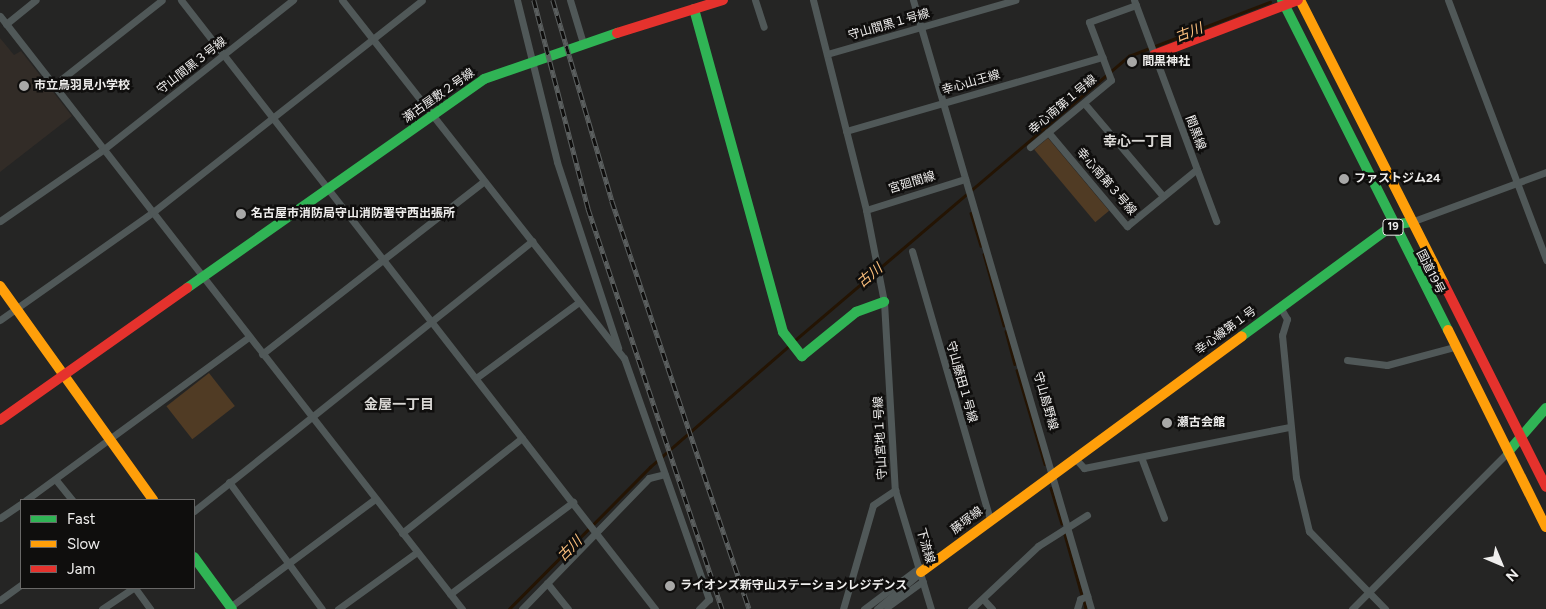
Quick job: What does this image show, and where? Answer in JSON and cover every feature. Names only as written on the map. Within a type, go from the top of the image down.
[{"type":"main road","name":"瀬古屋敷２号線","points":[[0,420],[204,280],[484,79],[531,60],[723,0]]},
{"type":"main road","points":[[1153,53],[1284,2],[1299,0]]},
{"type":"main road","name":"国道19号","points":[[1299,0],[1546,487]]},
{"type":"main road","name":"国道19号","points":[[1284,2],[1392,225],[1546,527]]},
{"type":"main road","points":[[694,9],[783,332],[802,356],[856,312],[884,302]]},
{"type":"main road","points":[[1392,225],[1410,222]]},
{"type":"main road","name":"幸心線第１号","points":[[1074,457],[1392,225]]},
{"type":"main road","points":[[0,286],[152,499]]},
{"type":"main road","points":[[1508,452],[1519,436],[1546,408]]},
{"type":"main road","name":"藤塚線","points":[[921,574],[1074,457]]},
{"type":"main road","points":[[195,558],[231,608]]},
{"type":"street","points":[[6,24],[36,0]]},
{"type":"street","points":[[54,84],[162,0]]},
{"type":"street","points":[[181,0],[655,609]]},
{"type":"street","name":"守山間黒３号線","points":[[0,221],[104,149],[293,0]]},
{"type":"street","points":[[342,0],[619,353]]},
{"type":"street","points":[[0,320],[153,212],[422,0]]},
{"type":"street","points":[[517,0],[557,162],[619,353],[659,446],[664,471],[710,599],[699,609]]},
{"type":"street","points":[[570,0],[583,43]]},
{"type":"street","points":[[755,0],[764,27]]},
{"type":"street","points":[[813,0],[866,210]]},
{"type":"street","points":[[913,0],[967,182]]},
{"type":"street","name":"守山間黒１号線","points":[[827,54],[1015,0]]},
{"type":"street","points":[[1448,0],[1546,260]]},
{"type":"street","points":[[1103,56],[1089,22],[1135,3]]},
{"type":"street","name":"間黒線","points":[[1135,3],[1216,221]]},
{"type":"street","points":[[0,16],[462,609]]},
{"type":"street","name":"幸心南第１号線","points":[[1030,147],[1111,80],[1103,56]]},
{"type":"street","name":"幸心山王線","points":[[846,131],[1103,56]]},
{"type":"street","points":[[1084,103],[1163,196]]},
{"type":"street","name":"幸心南第３号線","points":[[1048,132],[1127,226],[1196,169]]},
{"type":"street","points":[[1410,222],[1546,172]]},
{"type":"street","points":[[262,354],[484,181]]},
{"type":"street","name":"守山島野線","points":[[967,182],[975,199],[1054,472],[1066,524],[1091,609]]},
{"type":"street","name":"宮廻間線","points":[[866,210],[967,182]]},
{"type":"street","name":"守山宮地１号線","points":[[843,609],[873,505],[895,490],[884,302],[866,210]]},
{"type":"street","points":[[195,510],[310,416],[532,241]]},
{"type":"street","name":"守山藤田１号線","points":[[912,251],[990,520]]},
{"type":"street","points":[[476,378],[579,302]]},
{"type":"street","points":[[1280,307],[1287,319],[1282,335],[1290,427],[1309,531],[1385,609]]},
{"type":"street","points":[[28,499],[111,442],[249,337]]},
{"type":"street","points":[[1347,360],[1387,365],[1454,347]]},
{"type":"street","points":[[1074,457],[1084,468],[1290,427]]},
{"type":"street","points":[[402,533],[522,438]]},
{"type":"street","points":[[1352,609],[1508,452]]},
{"type":"street","points":[[1140,457],[1164,518]]},
{"type":"street","points":[[522,609],[596,535],[649,478],[664,471]]},
{"type":"street","points":[[56,480],[71,499]]},
{"type":"street","points":[[229,482],[322,609]]},
{"type":"street","name":"下流線","points":[[895,490],[931,609]]},
{"type":"street","points":[[231,608],[376,499]]},
{"type":"street","points":[[450,594],[572,502]]},
{"type":"street","points":[[0,518],[20,505]]},
{"type":"street","points":[[971,609],[984,600],[1038,546],[1066,524],[1088,515]]},
{"type":"street","points":[[338,609],[417,552]]},
{"type":"street","points":[[864,609],[921,574]]},
{"type":"street","points":[[884,609],[921,574]]},
{"type":"street","name":"藤塚線","points":[[877,609],[921,574]]},
{"type":"street","points":[[548,583],[568,609]]},
{"type":"street","points":[[0,600],[20,587]]},
{"type":"street","points":[[102,609],[132,589]]},
{"type":"street","points":[[135,589],[150,609]]},
{"type":"street","points":[[1077,609],[1080,599],[1088,596]]},
{"type":"street","points":[[984,600],[992,609]]},
{"type":"shaded area","name":"市立鳥羽見小学校","points":[[0,38],[14,55],[21,51],[72,116],[0,172]]},
{"type":"shaded area","points":[[1048,138],[1109,211],[1095,222],[1034,150]]},
{"type":"shaded area","points":[[209,373],[235,406],[192,439],[166,406]]},
{"type":"waterway","name":"古川","points":[[794,341],[1129,56],[1270,2]]},
{"type":"waterway","points":[[971,213],[981,245]]},
{"type":"waterway","points":[[984,254],[1004,325]]},
{"type":"waterway","points":[[1006,331],[1015,364]]},
{"type":"waterway","name":"古川","points":[[509,609],[650,467],[790,345]]},
{"type":"waterway","points":[[1017,370],[1045,464]]},
{"type":"waterway","points":[[1051,488],[1062,523]]},
{"type":"waterway","points":[[1064,531],[1082,595]]},
{"type":"waterway","points":[[1084,600],[1086,609]]},
{"type":"railway","points":[[534,0],[588,208],[722,609]]},
{"type":"railway","points":[[553,0],[612,201],[749,609]]},
{"type":"traffic: fast","points":[[1282,0],[1448,330]]},
{"type":"traffic: fast","points":[[694,9],[783,332],[802,356],[856,312],[884,302]]},
{"type":"traffic: fast","points":[[187,288],[484,79],[617,33]]},
{"type":"traffic: fast","points":[[1242,336],[1393,225],[1411,222]]},
{"type":"traffic: fast","points":[[1508,452],[1546,408]]},
{"type":"traffic: fast","points":[[195,558],[232,609]]},
{"type":"traffic: slow","points":[[1300,0],[1444,284]]},
{"type":"traffic: slow","points":[[0,286],[152,499]]},
{"type":"traffic: slow","points":[[1448,330],[1546,527]]},
{"type":"traffic: slow","points":[[921,572],[1242,336]]},
{"type":"traffic: jam","points":[[617,33],[723,0]]},
{"type":"traffic: jam","points":[[1154,55],[1298,0]]},
{"type":"traffic: jam","points":[[1444,284],[1546,487]]},
{"type":"traffic: jam","points":[[0,420],[187,288]]},
{"type":"place","name":"間黒神社","points":[[1132,62]]},
{"type":"place","name":"市立鳥羽見小学校","points":[[24,86]]},
{"type":"place","name":"ファストジム24","points":[[1344,179]]},
{"type":"place","name":"名古屋市消防局守山消防署守西出張所","points":[[241,214]]},
{"type":"place","name":"瀬古会館","points":[[1167,423]]},
{"type":"place","name":"ライオンズ新守山ステーションレジデンス","points":[[670,586]]},
{"type":"district","name":"幸心一丁目","points":[[1138,142]]},
{"type":"district","name":"金屋一丁目","points":[[399,405]]}]
